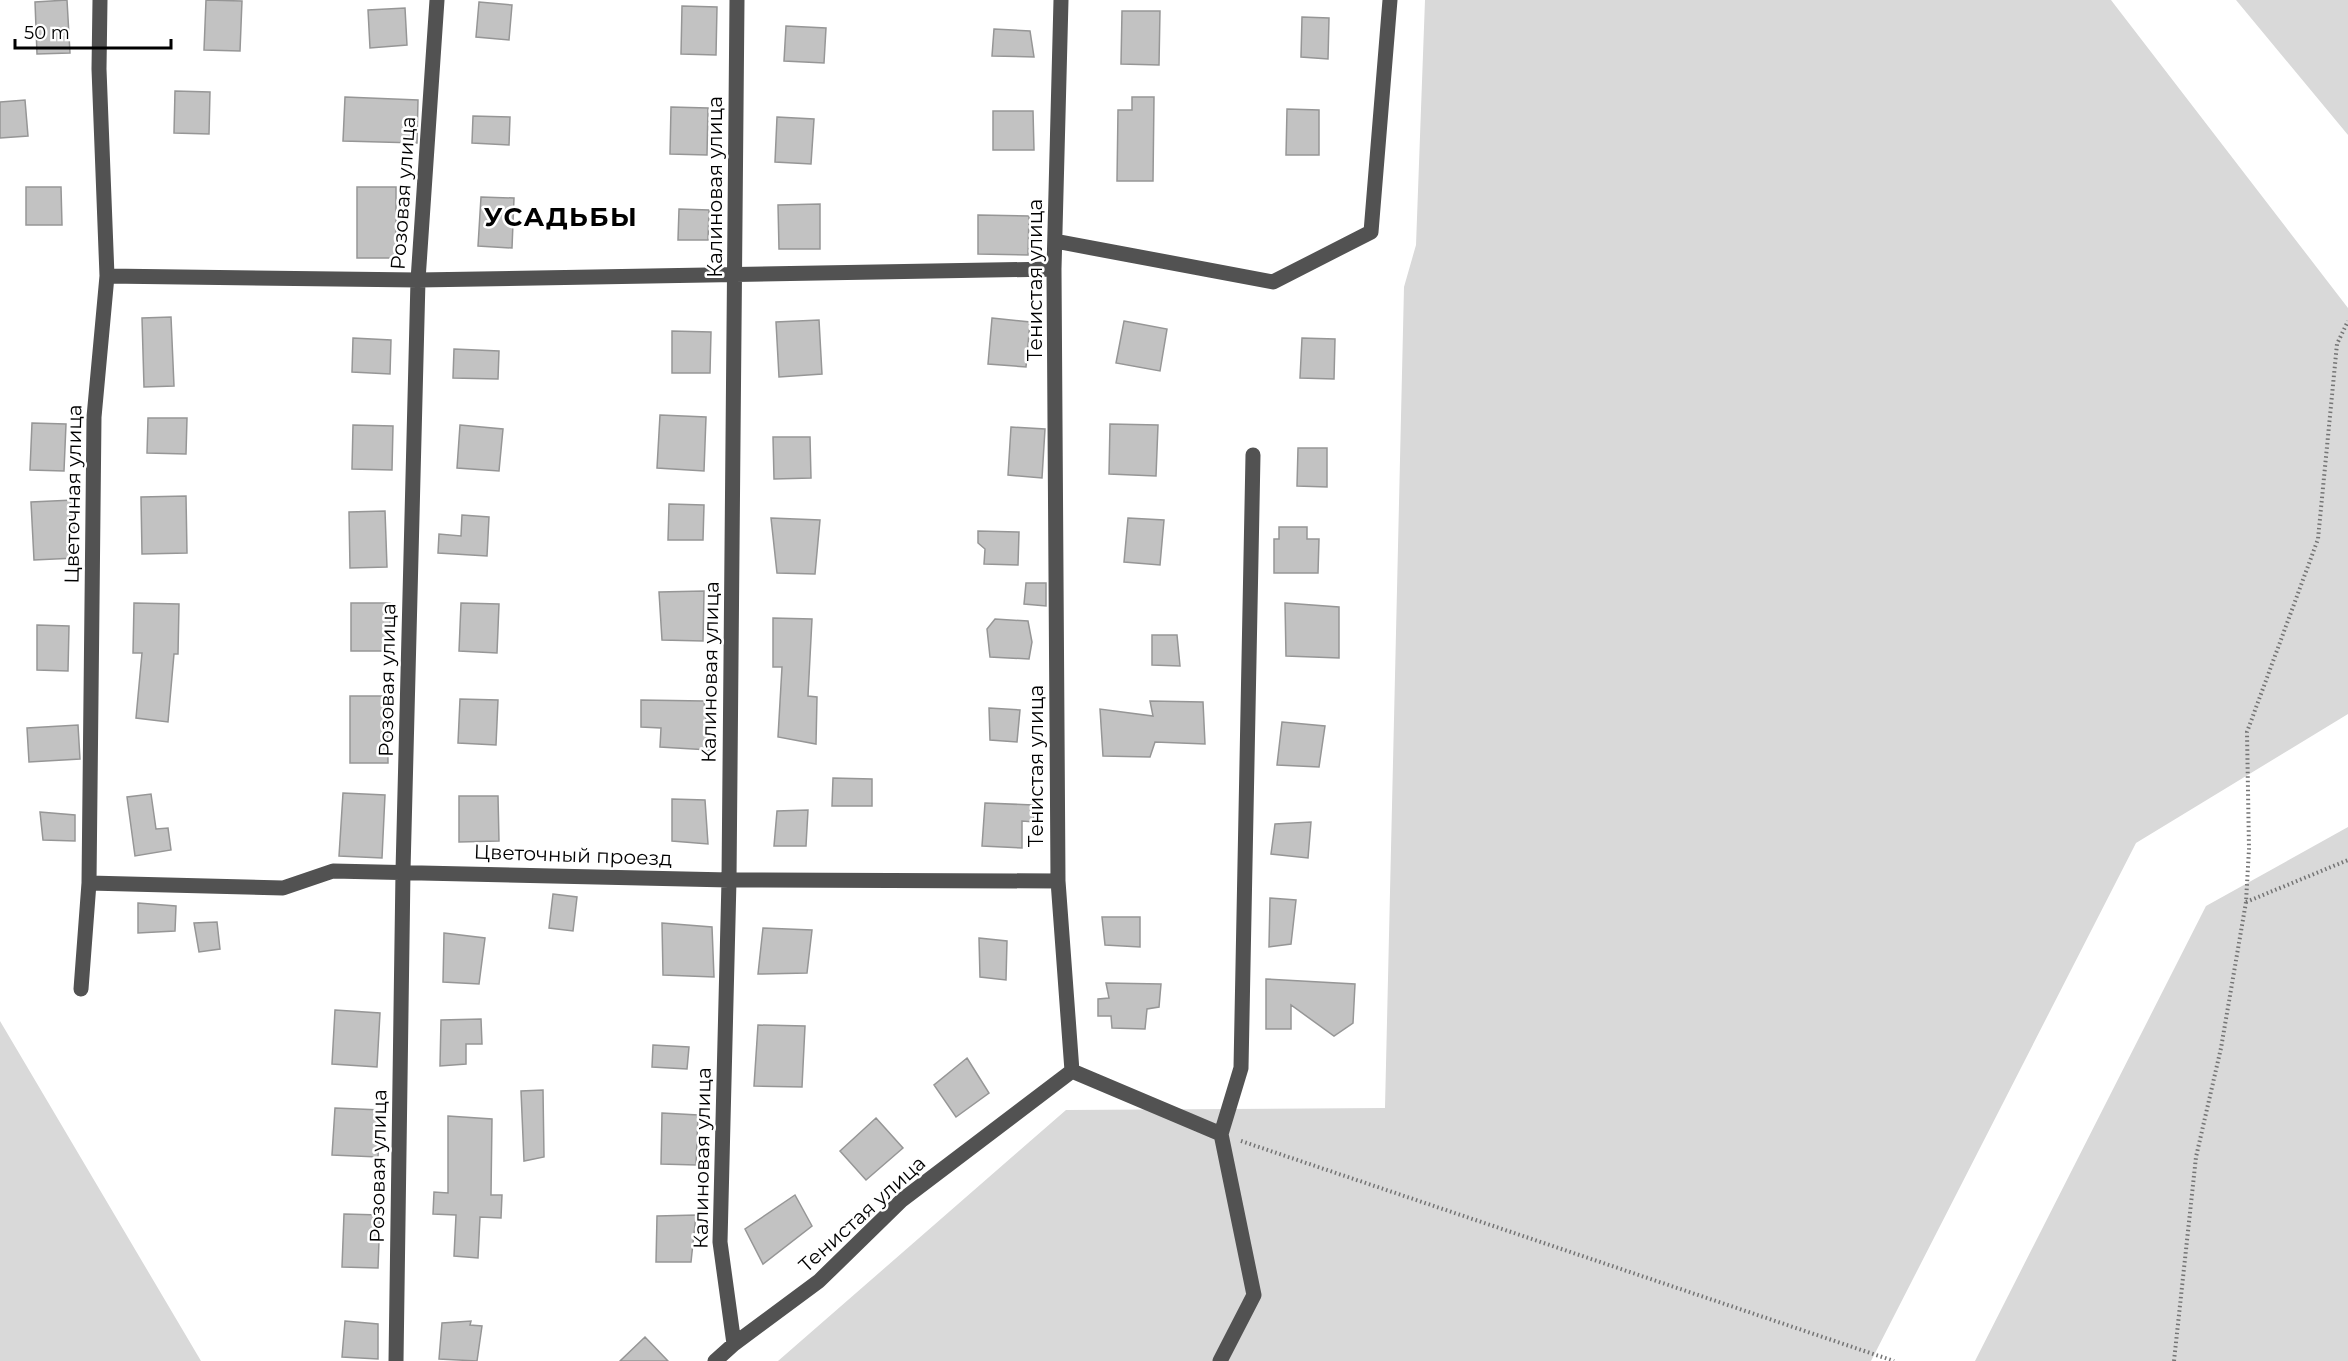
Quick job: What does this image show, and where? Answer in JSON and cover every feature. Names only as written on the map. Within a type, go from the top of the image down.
[{"type":"street","name":"Цветочная улица","points":[[81,989],[89,883],[94,417],[107,276],[99,69],[100,0]]},
{"type":"street","name":"Розовая улица","points":[[396,1361],[403,871],[418,280],[437,0]]},
{"type":"street","name":"Калиновая улица","points":[[734,1344],[720,1242],[729,880],[737,0]]},
{"type":"street","name":"Тенистая улица","points":[[715,1361],[734,1344],[819,1281],[902,1200],[1071,1071],[1058,881],[1054,269],[1061,0]]},
{"type":"street","points":[[1055,241],[1273,282],[1371,232],[1390,0]]},
{"type":"street","points":[[107,276],[418,280],[1054,269]]},
{"type":"street","points":[[1220,1361],[1254,1295],[1221,1134],[1241,1068],[1253,455]]},
{"type":"street","name":"Цветочный проезд","points":[[89,883],[284,888],[333,871],[729,880],[1058,881]]},
{"type":"street","points":[[1071,1071],[1221,1134]]},
{"type":"path","points":[[2174,1361],[2196,1156],[2221,1048],[2246,902],[2249,849],[2247,732],[2318,539],[2337,344],[2348,321]]},
{"type":"path","points":[[2246,902],[2348,860]]},
{"type":"path","points":[[1221,1134],[1894,1361]]},
{"type":"shaded area","points":[[1425,0],[2111,0],[2348,308],[2348,714],[2136,843],[1871,1361],[778,1361],[1066,1110],[1385,1108],[1404,287],[1416,245]]},
{"type":"shaded area","points":[[2236,0],[2348,0],[2348,135]]},
{"type":"shaded area","points":[[2348,827],[2348,1361],[1975,1361],[2206,906]]},
{"type":"shaded area","points":[[0,1021],[201,1361],[0,1361]]},
{"type":"building","points":[[67,0],[70,53],[37,54],[35,2]]},
{"type":"building","points":[[206,0],[242,1],[240,51],[204,50]]},
{"type":"building","points":[[479,2],[512,5],[509,40],[476,37]]},
{"type":"building","points":[[682,6],[717,7],[716,55],[681,54]]},
{"type":"building","points":[[405,8],[407,45],[370,48],[368,10]]},
{"type":"building","points":[[1122,11],[1160,11],[1159,65],[1121,64]]},
{"type":"building","points":[[1302,17],[1329,18],[1328,59],[1301,57]]},
{"type":"building","points":[[786,26],[826,28],[824,63],[784,61]]},
{"type":"building","points":[[994,29],[1030,31],[1034,57],[992,56]]},
{"type":"building","points":[[175,91],[210,92],[209,134],[174,133]]},
{"type":"building","points":[[345,97],[418,100],[417,143],[343,141]]},
{"type":"building","points":[[1132,97],[1154,97],[1153,181],[1117,181],[1118,110],[1132,110]]},
{"type":"building","points":[[25,100],[28,136],[0,138],[0,102]]},
{"type":"building","points":[[671,107],[708,108],[707,155],[670,154]]},
{"type":"building","points":[[1287,109],[1319,110],[1319,155],[1286,155]]},
{"type":"building","points":[[993,111],[1033,111],[1034,150],[993,150]]},
{"type":"building","points":[[473,116],[510,117],[509,145],[472,143]]},
{"type":"building","points":[[777,117],[814,119],[811,164],[775,162]]},
{"type":"building","points":[[26,187],[61,187],[62,225],[26,225]]},
{"type":"building","points":[[357,187],[396,187],[396,258],[357,258]]},
{"type":"building","points":[[481,197],[514,198],[512,248],[478,246]]},
{"type":"building","points":[[820,204],[820,249],[779,249],[778,205]]},
{"type":"building","points":[[679,209],[709,210],[708,240],[678,240]]},
{"type":"building","points":[[978,215],[1029,216],[1028,255],[978,254]]},
{"type":"building","points":[[171,317],[174,386],[144,387],[142,318]]},
{"type":"building","points":[[992,318],[1030,322],[1026,367],[988,364]]},
{"type":"building","points":[[819,320],[822,374],[779,377],[776,322]]},
{"type":"building","points":[[1124,321],[1167,329],[1160,371],[1116,363]]},
{"type":"building","points":[[672,331],[711,332],[710,373],[672,373]]},
{"type":"building","points":[[353,338],[391,340],[390,374],[352,372]]},
{"type":"building","points":[[1302,338],[1335,339],[1334,379],[1300,378]]},
{"type":"building","points":[[454,349],[499,351],[498,379],[453,378]]},
{"type":"building","points":[[660,415],[706,417],[704,471],[657,468]]},
{"type":"building","points":[[148,418],[187,418],[186,454],[147,453]]},
{"type":"building","points":[[32,423],[66,424],[64,471],[30,470]]},
{"type":"building","points":[[1110,424],[1158,425],[1156,476],[1109,474]]},
{"type":"building","points":[[353,425],[393,426],[392,470],[352,469]]},
{"type":"building","points":[[460,425],[503,429],[499,471],[457,468]]},
{"type":"building","points":[[1011,427],[1045,429],[1042,478],[1008,475]]},
{"type":"building","points":[[773,437],[810,437],[811,478],[774,479]]},
{"type":"building","points":[[1298,448],[1327,448],[1327,487],[1297,486]]},
{"type":"building","points":[[186,496],[187,553],[142,554],[141,497]]},
{"type":"building","points":[[73,500],[76,558],[34,560],[31,502]]},
{"type":"building","points":[[669,504],[704,505],[703,540],[668,540]]},
{"type":"building","points":[[385,511],[387,567],[350,568],[349,512]]},
{"type":"building","points":[[462,515],[489,517],[487,556],[438,553],[439,534],[461,536]]},
{"type":"building","points":[[771,518],[820,520],[815,574],[777,573]]},
{"type":"building","points":[[1128,518],[1164,520],[1160,565],[1124,562]]},
{"type":"building","points":[[1279,527],[1307,527],[1307,539],[1319,539],[1318,573],[1274,573],[1274,539],[1279,539]]},
{"type":"building","points":[[978,531],[1019,532],[1018,565],[984,564],[985,549],[978,543]]},
{"type":"building","points":[[1026,583],[1046,583],[1046,606],[1024,604]]},
{"type":"building","points":[[704,591],[703,641],[662,640],[659,592]]},
{"type":"building","points":[[134,603],[179,604],[178,654],[174,654],[168,722],[136,718],[142,653],[133,653]]},
{"type":"building","points":[[351,603],[390,603],[390,651],[351,651]]},
{"type":"building","points":[[461,603],[499,604],[497,653],[459,651]]},
{"type":"building","points":[[1285,603],[1339,607],[1339,658],[1286,656]]},
{"type":"building","points":[[773,618],[812,619],[808,696],[817,697],[816,744],[778,737],[782,667],[773,667]]},
{"type":"building","points":[[995,619],[1028,621],[1032,642],[1029,659],[990,657],[987,629]]},
{"type":"building","points":[[37,625],[69,626],[68,671],[37,670]]},
{"type":"building","points":[[1152,635],[1177,635],[1180,666],[1152,665]]},
{"type":"building","points":[[350,696],[387,696],[388,763],[350,763]]},
{"type":"building","points":[[460,699],[498,700],[496,745],[458,743]]},
{"type":"building","points":[[641,700],[704,701],[709,750],[660,747],[661,728],[641,727]]},
{"type":"building","points":[[1150,701],[1203,702],[1205,744],[1155,742],[1150,757],[1103,756],[1100,709],[1153,716]]},
{"type":"building","points":[[989,708],[1020,710],[1017,742],[990,740]]},
{"type":"building","points":[[1282,722],[1325,726],[1319,767],[1277,765]]},
{"type":"building","points":[[78,725],[80,759],[29,762],[27,728]]},
{"type":"building","points":[[833,778],[872,779],[872,806],[832,806]]},
{"type":"building","points":[[343,793],[385,795],[382,858],[339,856]]},
{"type":"building","points":[[151,794],[156,829],[168,828],[171,850],[135,856],[127,797]]},
{"type":"building","points":[[459,796],[498,796],[499,841],[459,842]]},
{"type":"building","points":[[672,799],[705,800],[708,844],[672,841]]},
{"type":"building","points":[[985,803],[1033,805],[1034,822],[1022,821],[1022,848],[982,846]]},
{"type":"building","points":[[808,810],[806,846],[774,846],[777,811]]},
{"type":"building","points":[[40,812],[75,815],[75,841],[43,840]]},
{"type":"building","points":[[1311,822],[1308,858],[1271,854],[1275,824]]},
{"type":"building","points":[[553,894],[577,897],[573,931],[549,928]]},
{"type":"building","points":[[1270,898],[1296,900],[1291,944],[1269,947]]},
{"type":"building","points":[[138,903],[176,906],[175,931],[138,933]]},
{"type":"building","points":[[1102,917],[1140,917],[1140,947],[1105,945]]},
{"type":"building","points":[[217,922],[220,949],[199,952],[194,923]]},
{"type":"building","points":[[662,923],[712,927],[714,977],[663,975]]},
{"type":"building","points":[[763,928],[812,930],[807,973],[758,974]]},
{"type":"building","points":[[444,933],[485,938],[479,984],[443,982]]},
{"type":"building","points":[[979,938],[1007,941],[1006,980],[980,977]]},
{"type":"building","points":[[1266,979],[1355,984],[1353,1023],[1334,1036],[1291,1005],[1291,1029],[1266,1029]]},
{"type":"building","points":[[1106,983],[1161,984],[1159,1007],[1147,1009],[1145,1029],[1112,1028],[1111,1016],[1098,1016],[1098,999],[1109,998]]},
{"type":"building","points":[[335,1010],[380,1013],[377,1067],[332,1064]]},
{"type":"building","points":[[481,1019],[482,1044],[466,1044],[466,1064],[440,1066],[441,1020]]},
{"type":"building","points":[[758,1025],[805,1026],[802,1087],[754,1086]]},
{"type":"building","points":[[653,1045],[689,1047],[687,1069],[652,1067]]},
{"type":"building","points":[[967,1058],[989,1093],[956,1117],[934,1085]]},
{"type":"building","points":[[543,1090],[544,1157],[524,1161],[521,1091]]},
{"type":"building","points":[[335,1108],[381,1110],[378,1157],[332,1155]]},
{"type":"building","points":[[662,1113],[698,1115],[696,1165],[661,1164]]},
{"type":"building","points":[[448,1116],[492,1119],[491,1195],[502,1195],[501,1218],[480,1217],[478,1258],[454,1256],[456,1215],[433,1214],[434,1192],[448,1193]]},
{"type":"building","points":[[876,1118],[903,1148],[866,1180],[840,1151]]},
{"type":"building","points":[[795,1195],[812,1226],[763,1264],[745,1229]]},
{"type":"building","points":[[344,1214],[380,1215],[378,1268],[342,1267]]},
{"type":"building","points":[[696,1215],[691,1262],[656,1262],[657,1216]]},
{"type":"building","points":[[345,1321],[378,1324],[378,1359],[342,1357]]},
{"type":"building","points":[[471,1321],[470,1325],[482,1326],[477,1361],[439,1359],[442,1323]]},
{"type":"building","points":[[645,1337],[668,1361],[620,1361]]},
{"type":"district","name":"УСАДЬБЫ","points":[[561,217]]}]
